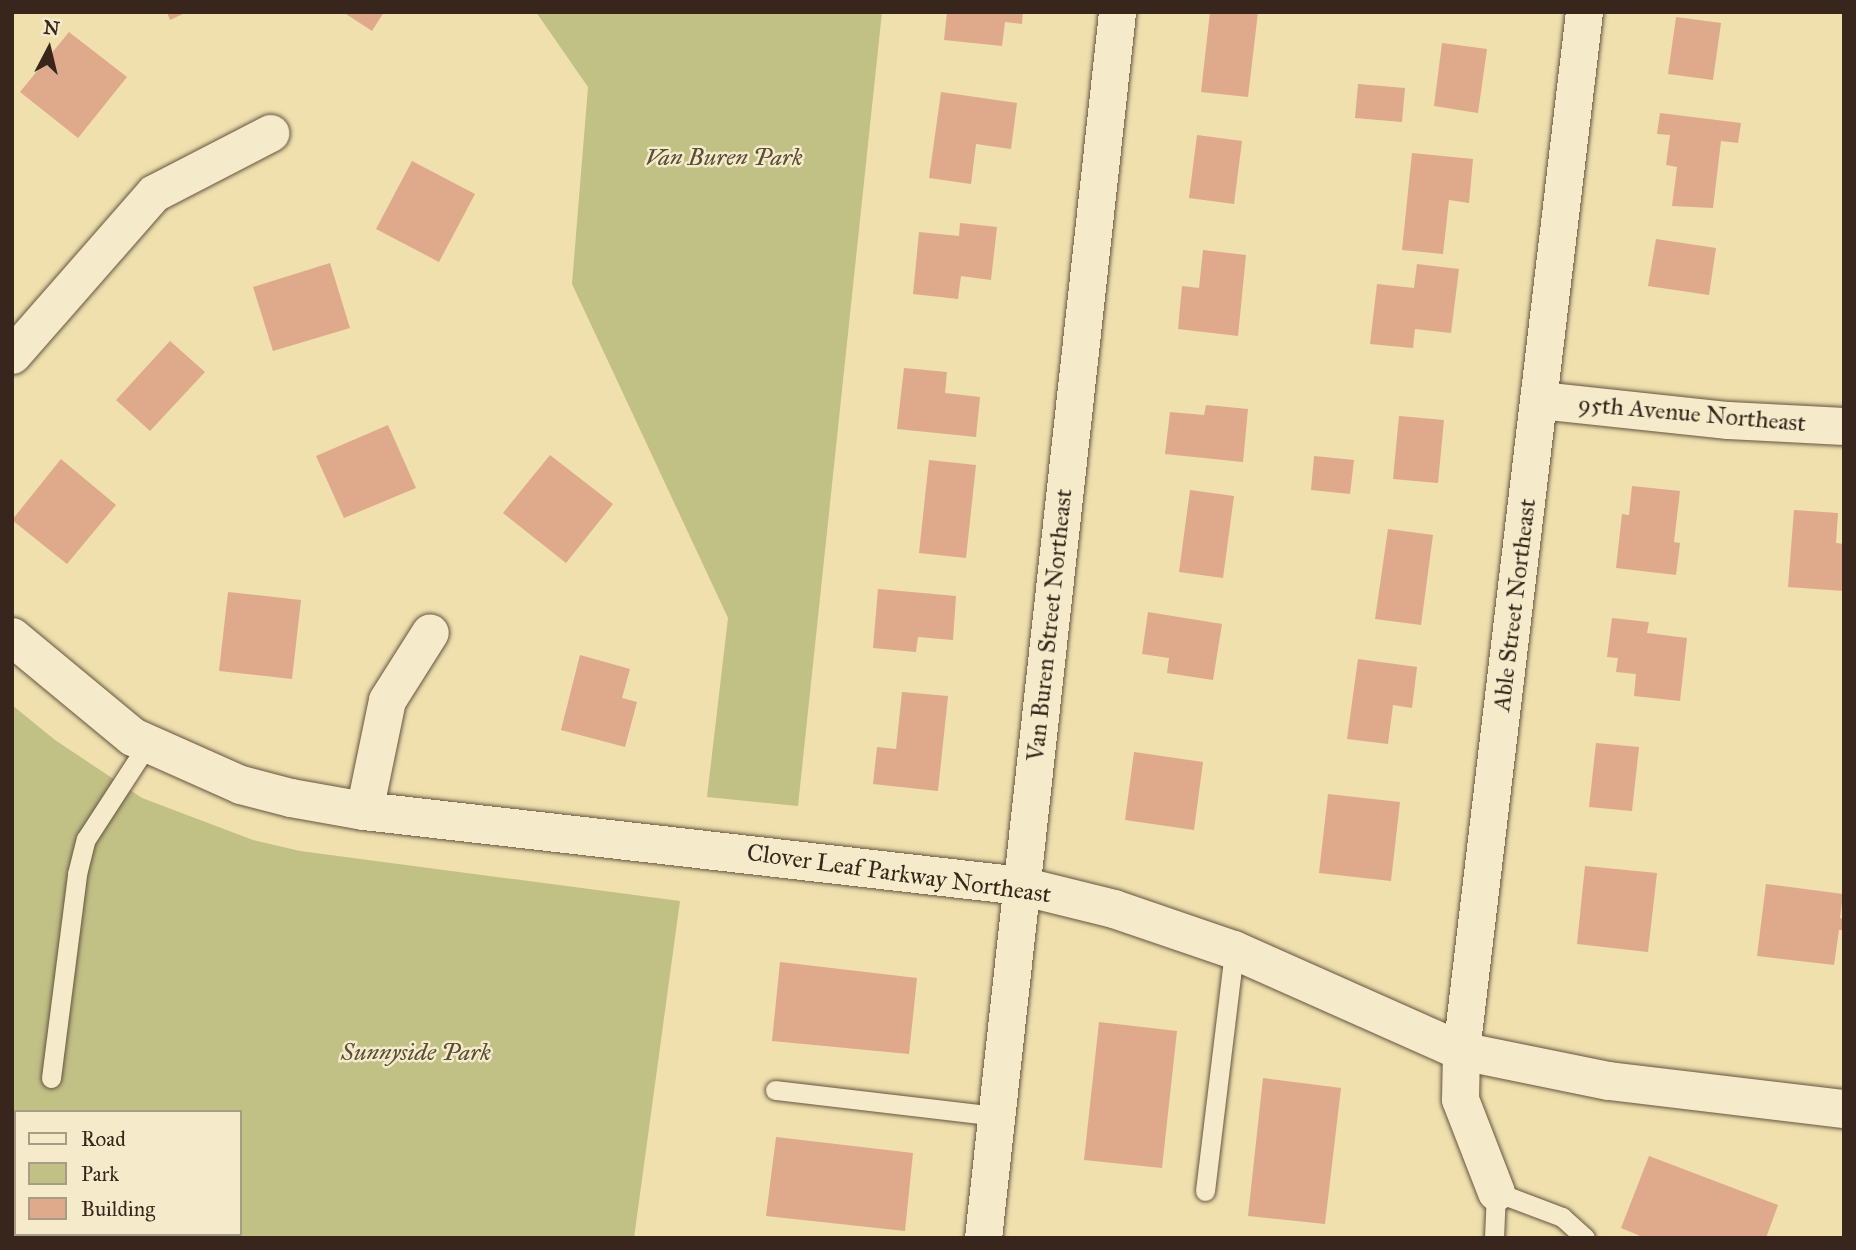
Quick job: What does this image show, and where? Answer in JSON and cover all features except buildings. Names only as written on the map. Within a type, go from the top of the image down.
[{"type":"street","name":"Van Buren Street Northeast","points":[[983,1238],[1117,12]]},
{"type":"street","name":"Able Street Northeast","points":[[1496,1192],[1460,1099],[1461,1051],[1584,12]]},
{"type":"street","points":[[12,355],[154,193],[270,133]]},
{"type":"street","name":"95th Avenue Northeast","points":[[1540,400],[1728,419],[1844,426]]},
{"type":"street","points":[[364,811],[387,699],[430,632]]},
{"type":"street","name":"Clover Leaf Parkway Northeast","points":[[12,637],[133,737],[241,785],[291,798],[364,811],[1021,886],[1114,909],[1234,950],[1461,1051],[1608,1081],[1844,1109]]},
{"type":"lane","points":[[51,1078],[77,874],[86,839],[147,745]]},
{"type":"lane","points":[[1205,1191],[1234,950]]},
{"type":"lane","points":[[775,1090],[996,1116]]},
{"type":"lane","points":[[1494,1238],[1496,1192],[1562,1217],[1585,1238]]},
{"type":"green space","name":"Van Buren Park","points":[[536,12],[882,12],[798,806],[707,797],[728,618],[572,284],[588,87]]},
{"type":"green space","name":"Sunnyside Park","points":[[12,705],[55,740],[142,798],[253,840],[300,851],[680,901],[634,1238],[12,1238]]}]
